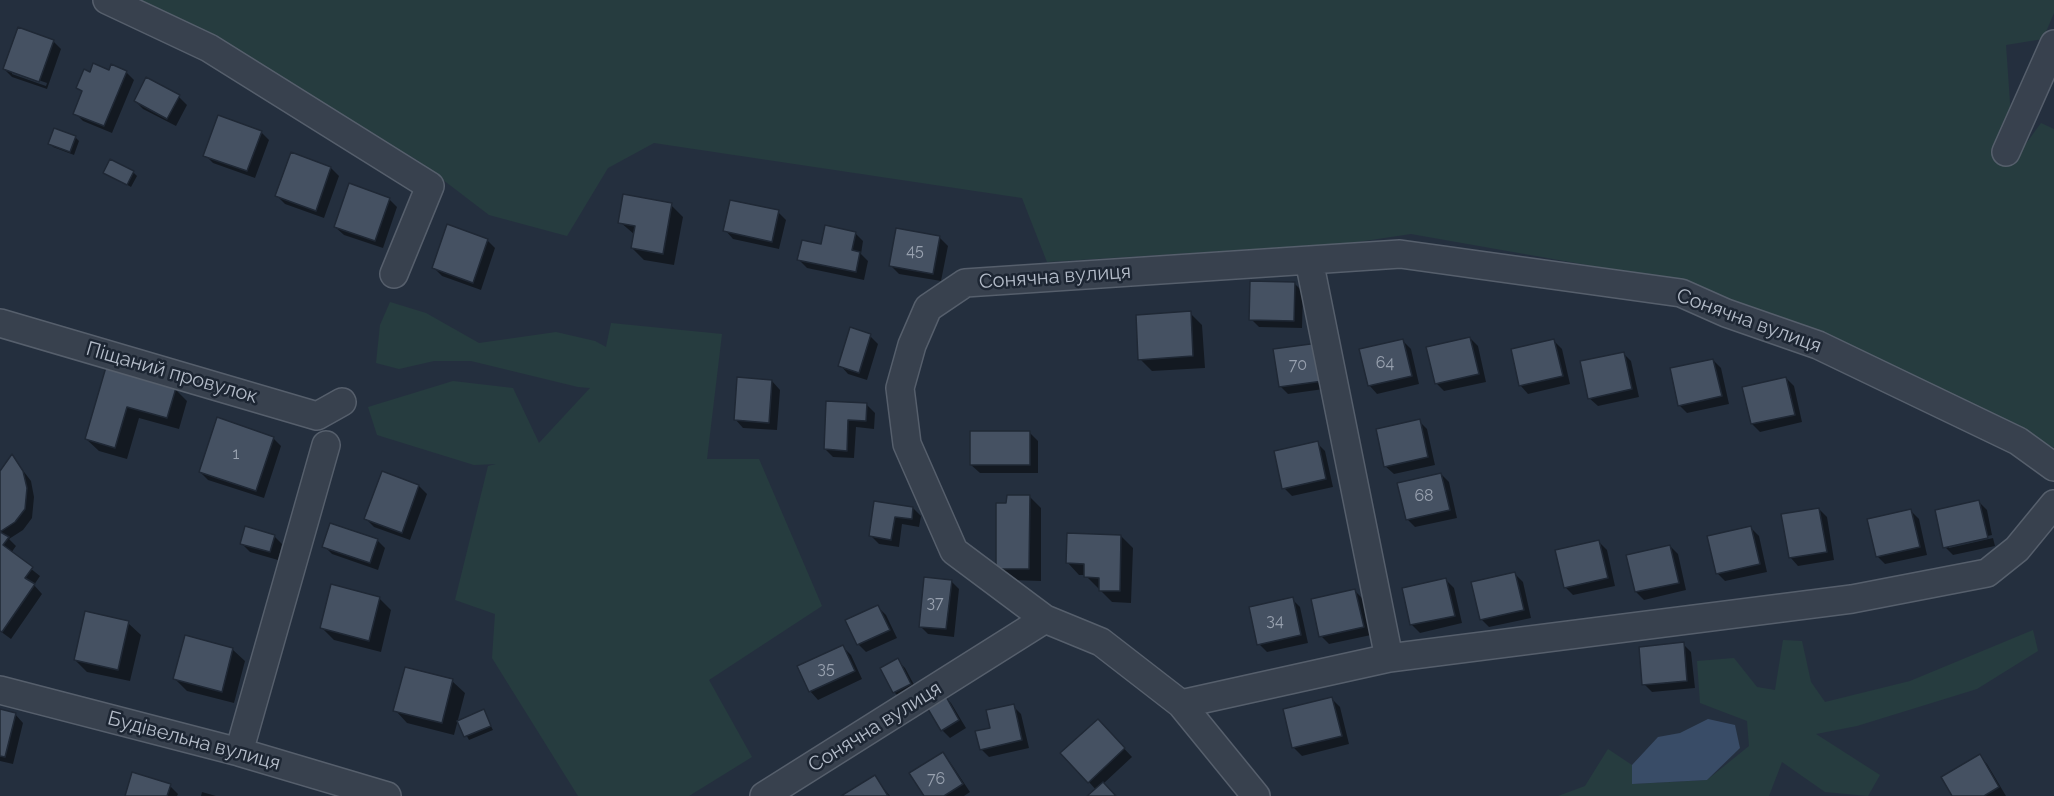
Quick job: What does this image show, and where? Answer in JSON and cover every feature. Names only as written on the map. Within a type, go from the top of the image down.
[{"type":"street","points":[[107,0],[209,48],[430,186],[394,274]]},
{"type":"street","points":[[2006,152],[2054,44]]},
{"type":"street","name":"Сонячна вулиця","points":[[1256,796],[1181,704],[1101,642],[1045,619],[954,551],[907,444],[900,388],[912,345],[928,308],[965,283],[1400,254],[1681,293],[1726,313],[1818,345],[2018,441],[2054,467]]},
{"type":"street","points":[[1309,260],[1389,658]]},
{"type":"street","name":"Піщаний провулок","points":[[0,322],[317,416],[342,402]]},
{"type":"street","points":[[239,752],[326,446]]},
{"type":"street","points":[[1181,704],[1389,658],[1852,599],[1987,573],[2018,549],[2054,504]]},
{"type":"street","name":"Сонячна вулиця","points":[[764,796],[1045,619]]},
{"type":"street","name":"Будівельна вулиця","points":[[0,690],[239,752],[387,796]]},
{"type":"green space","points":[[137,0],[2054,0],[2054,13],[2043,39],[2006,45],[2014,160],[2041,123],[2054,129],[2054,448],[1986,413],[1672,280],[1411,234],[1324,247],[1305,246],[1047,262],[1022,198],[654,143],[608,168],[567,236],[489,215],[417,160]]},
{"type":"green space","points":[[390,302],[426,313],[479,343],[556,332],[595,341],[606,347],[611,323],[722,334],[707,459],[759,459],[822,606],[709,680],[752,757],[689,796],[578,796],[492,658],[495,614],[455,600],[488,466],[496,464],[474,465],[377,435],[368,407],[453,381],[513,388],[539,443],[590,388],[471,361],[434,361],[399,369],[376,363],[380,325]]},
{"type":"green space","points":[[2033,630],[2038,651],[1977,689],[1857,726],[1816,734],[1880,775],[1868,796],[1825,792],[1782,762],[1769,796],[1558,796],[1585,786],[1608,749],[1632,765],[1632,784],[1707,780],[1749,746],[1747,721],[1700,703],[1697,661],[1734,658],[1757,687],[1775,690],[1783,640],[1802,641],[1811,682],[1825,702],[1910,681]]},
{"type":"water","points":[[1708,719],[1735,725],[1740,748],[1707,780],[1632,784],[1632,765],[1658,737],[1680,733]]},
{"type":"building","points":[[18,27],[54,40],[39,82],[3,69]]},
{"type":"building","points":[[93,63],[109,70],[111,64],[127,71],[104,126],[73,114],[82,91],[76,88],[84,69],[90,72]]},
{"type":"building","points":[[146,77],[180,95],[167,119],[134,101]]},
{"type":"building","points":[[218,115],[262,131],[247,171],[203,156]]},
{"type":"building","points":[[54,128],[76,136],[70,152],[48,144]]},
{"type":"building","points":[[291,152],[331,167],[316,211],[275,196]]},
{"type":"building","points":[[110,159],[134,171],[127,185],[103,173]]},
{"type":"building","points":[[349,183],[390,198],[375,241],[334,227]]},
{"type":"building","points":[[623,194],[672,203],[663,254],[631,248],[635,226],[618,223]]},
{"type":"building","points":[[730,200],[779,210],[772,242],[723,231]]},
{"type":"building","points":[[447,224],[488,239],[473,283],[432,268]]},
{"type":"building","points":[[825,225],[856,232],[852,250],[860,252],[856,272],[797,260],[802,240],[821,244]]},
{"type":"building","points":[[896,228],[940,236],[933,274],[889,266]]},
{"type":"building","points":[[1250,281],[1295,282],[1294,321],[1249,320]]},
{"type":"building","points":[[1191,311],[1193,356],[1138,360],[1136,315]]},
{"type":"building","points":[[850,327],[871,334],[859,373],[838,366]]},
{"type":"building","points":[[1470,337],[1479,374],[1435,384],[1426,347]]},
{"type":"building","points":[[1403,339],[1412,376],[1368,386],[1359,349]]},
{"type":"building","points":[[1554,339],[1563,376],[1519,386],[1511,349]]},
{"type":"building","points":[[1318,343],[1323,381],[1279,387],[1273,349]]},
{"type":"building","points":[[1624,352],[1632,389],[1588,399],[1580,361]]},
{"type":"building","points":[[1713,359],[1722,396],[1678,406],[1670,368]]},
{"type":"building","points":[[106,367],[176,388],[167,418],[127,407],[115,448],[85,439]]},
{"type":"building","points":[[737,377],[772,380],[769,423],[734,420]]},
{"type":"building","points":[[1786,377],[1795,415],[1751,424],[1742,387]]},
{"type":"building","points":[[826,401],[867,403],[866,421],[848,420],[847,451],[824,449]]},
{"type":"building","points":[[217,417],[274,437],[256,491],[199,472]]},
{"type":"building","points":[[1420,419],[1428,457],[1384,467],[1376,429]]},
{"type":"building","points":[[970,431],[1030,431],[1030,465],[970,465]]},
{"type":"building","points":[[1318,441],[1326,479],[1282,489],[1274,451]]},
{"type":"building","points":[[12,454],[23,471],[27,488],[25,509],[15,522],[0,532],[0,471]]},
{"type":"building","points":[[382,471],[419,485],[402,533],[364,519]]},
{"type":"building","points":[[1441,473],[1450,510],[1406,520],[1397,483]]},
{"type":"building","points":[[1007,495],[1030,495],[1029,569],[996,569],[996,503],[1006,503]]},
{"type":"building","points":[[1979,500],[1988,538],[1943,548],[1935,510]]},
{"type":"building","points":[[874,501],[913,507],[912,519],[895,517],[891,540],[869,536]]},
{"type":"building","points":[[1819,508],[1827,552],[1789,558],[1781,514]]},
{"type":"building","points":[[1911,509],[1920,547],[1876,557],[1867,519]]},
{"type":"building","points":[[330,523],[378,539],[370,563],[322,547]]},
{"type":"building","points":[[245,526],[275,535],[270,552],[240,544]]},
{"type":"building","points":[[1751,526],[1760,564],[1716,574],[1707,536]]},
{"type":"building","points":[[0,532],[9,537],[3,545],[33,567],[25,578],[35,584],[2,632],[0,631]]},
{"type":"building","points":[[1067,533],[1121,535],[1120,591],[1099,591],[1099,578],[1084,577],[1084,564],[1066,563]]},
{"type":"building","points":[[1599,540],[1608,578],[1564,588],[1555,550]]},
{"type":"building","points":[[1670,545],[1679,583],[1635,592],[1626,555]]},
{"type":"building","points":[[1515,572],[1524,610],[1480,620],[1471,582]]},
{"type":"building","points":[[924,577],[952,580],[946,629],[919,627]]},
{"type":"building","points":[[1446,578],[1455,616],[1410,625],[1402,588]]},
{"type":"building","points":[[331,584],[380,597],[369,641],[320,628]]},
{"type":"building","points":[[1355,589],[1364,627],[1319,637],[1311,599]]},
{"type":"building","points":[[1293,597],[1301,635],[1257,645],[1249,607]]},
{"type":"building","points":[[878,605],[890,630],[857,645],[845,620]]},
{"type":"building","points":[[85,611],[129,621],[118,670],[74,660]]},
{"type":"building","points":[[185,635],[233,648],[222,692],[173,679]]},
{"type":"building","points":[[1684,642],[1687,681],[1642,685],[1639,647]]},
{"type":"building","points":[[843,645],[855,671],[809,692],[797,666]]},
{"type":"building","points":[[898,658],[911,684],[893,693],[880,668]]},
{"type":"building","points":[[405,667],[453,679],[442,723],[393,711]]},
{"type":"building","points":[[944,693],[959,720],[941,731],[925,704]]},
{"type":"building","points":[[1332,697],[1342,736],[1292,748],[1283,709]]},
{"type":"building","points":[[1014,704],[1022,740],[980,750],[975,731],[990,728],[986,710]]},
{"type":"building","points":[[0,709],[16,713],[5,757],[0,756]]},
{"type":"building","points":[[484,709],[491,726],[464,737],[457,721]]},
{"type":"building","points":[[1098,719],[1125,748],[1088,783],[1060,753]]},
{"type":"building","points":[[943,752],[963,784],[944,796],[924,796],[909,773]]},
{"type":"building","points":[[1980,754],[1999,787],[1984,796],[1952,796],[1941,777]]},
{"type":"building","points":[[132,772],[171,784],[167,796],[125,796]]},
{"type":"building","points":[[875,775],[888,796],[841,796]]},
{"type":"building","points":[[1103,782],[1116,796],[1087,796]]}]
